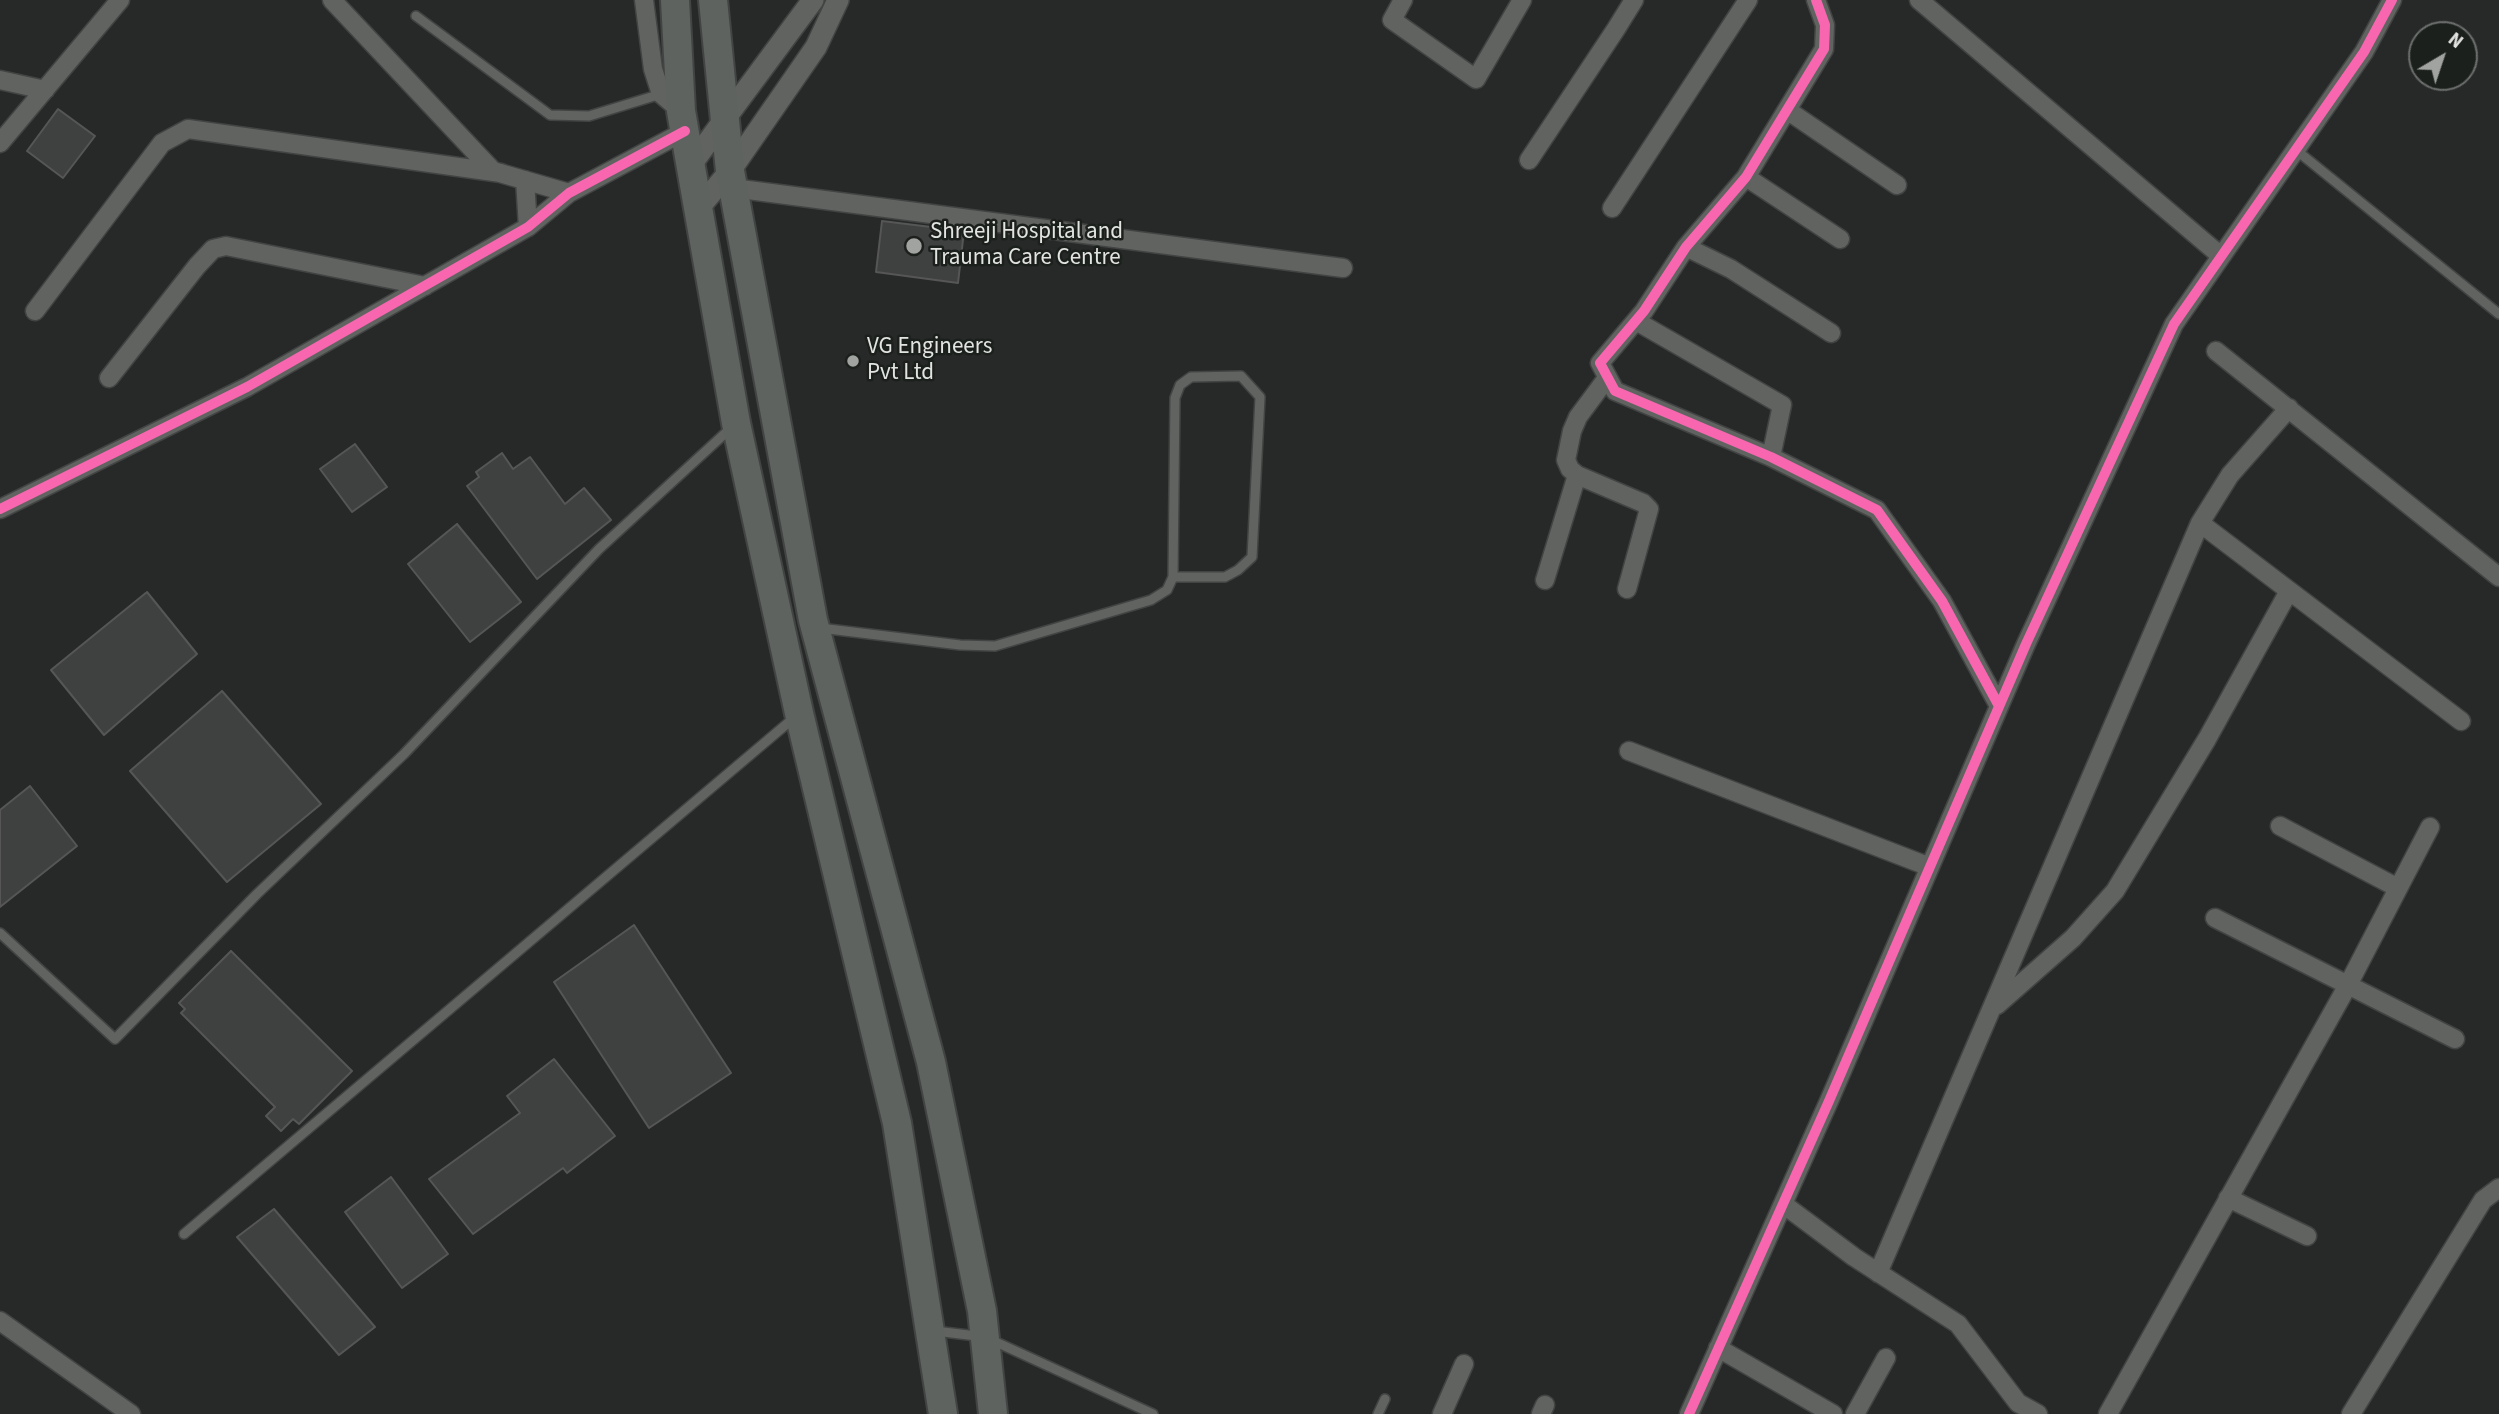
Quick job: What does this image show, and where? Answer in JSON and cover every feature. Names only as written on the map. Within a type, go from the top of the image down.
[{"type":"highway","points":[[675,0],[676,112],[690,166],[736,423],[799,713],[897,1123],[943,1414]]},
{"type":"highway","points":[[713,0],[732,180],[815,628],[932,1062],[982,1311],[993,1414]]},
{"type":"street","points":[[0,143],[120,0]]},
{"type":"street","points":[[332,0],[492,171],[569,193]]},
{"type":"street","points":[[0,509],[247,387],[528,226],[676,112],[653,69],[644,0]]},
{"type":"street","points":[[716,30],[726,0]]},
{"type":"street","points":[[690,166],[813,0]]},
{"type":"street","points":[[697,210],[732,180],[816,47],[838,0]]},
{"type":"street","points":[[1403,0],[1392,20],[1476,79],[1522,0]]},
{"type":"street","points":[[1529,160],[1633,0]]},
{"type":"street","points":[[1612,208],[1748,0]]},
{"type":"street","points":[[1816,0],[1825,25],[1824,49],[1746,177],[1686,247],[1636,321],[1600,363],[1615,391],[1771,457],[1877,510],[1942,601],[1999,706]]},
{"type":"street","points":[[1919,0],[2221,256]]},
{"type":"street","points":[[1689,1414],[1999,706],[2174,324],[2364,52],[2392,0]]},
{"type":"street","points":[[0,80],[45,90]]},
{"type":"street","points":[[1787,110],[1896,185]]},
{"type":"street","points":[[35,310],[162,143],[188,129],[501,173]]},
{"type":"street","points":[[1746,177],[1840,239]]},
{"type":"street","points":[[525,180],[528,226]]},
{"type":"street","points":[[732,180],[1343,268]]},
{"type":"street","points":[[109,378],[197,266],[214,249],[226,246],[425,286]]},
{"type":"street","points":[[1686,247],[1731,269],[1830,333]]},
{"type":"street","points":[[1636,321],[1782,405],[1771,457]]},
{"type":"street","points":[[2216,351],[2499,577]]},
{"type":"street","points":[[1606,378],[1583,409],[1572,431],[1566,460],[1577,475],[1643,503],[1649,509],[1627,589]]},
{"type":"street","points":[[1878,1273],[2200,523],[2230,475],[2289,408]]},
{"type":"street","points":[[1545,580],[1577,475]]},
{"type":"street","points":[[2200,523],[2460,721]]},
{"type":"street","points":[[1993,1009],[2073,938],[2115,891],[2207,739],[2289,591]]},
{"type":"street","points":[[1629,751],[1930,866]]},
{"type":"street","points":[[2280,826],[2398,888]]},
{"type":"street","points":[[2108,1414],[2348,985],[2430,827]]},
{"type":"street","points":[[2216,918],[2455,1039]]},
{"type":"street","points":[[2351,1414],[2483,1200],[2499,1188]]},
{"type":"street","points":[[2228,1198],[2307,1236]]},
{"type":"street","points":[[1783,1204],[1878,1273],[1958,1324],[2018,1403],[2038,1414]]},
{"type":"street","points":[[0,1321],[131,1414]]},
{"type":"street","points":[[1718,1348],[1833,1414]]},
{"type":"street","points":[[1855,1414],[1886,1358]]},
{"type":"street","points":[[1442,1414],[1464,1364]]},
{"type":"lane","points":[[416,16],[550,115],[676,112]]},
{"type":"lane","points":[[2295,150],[2499,313]]},
{"type":"lane","points":[[815,628],[960,645],[995,646],[1151,600],[1167,590],[1172,577],[1175,398],[1180,385],[1191,377],[1241,376],[1260,397],[1252,557],[1238,570],[1225,577],[1172,577]]},
{"type":"lane","points":[[0,933],[115,1039],[257,894],[404,754],[599,550],[736,423]]},
{"type":"lane","points":[[184,1234],[799,713]]},
{"type":"lane","points":[[930,1330],[985,1337],[1153,1414]]},
{"type":"lane","points":[[1378,1414],[1385,1399]]},
{"type":"building","points":[[58,109],[95,136],[63,178],[27,151]]},
{"type":"building","points":[[882,221],[964,231],[958,283],[876,272]]},
{"type":"building","points":[[355,444],[387,487],[352,512],[320,469]]},
{"type":"building","points":[[502,453],[513,469],[530,457],[565,504],[584,488],[611,520],[537,579],[467,486],[479,477],[476,472]]},
{"type":"building","points":[[457,524],[521,602],[470,642],[408,564]]},
{"type":"building","points":[[147,592],[197,654],[104,735],[51,670]]},
{"type":"building","points":[[222,691],[321,804],[227,882],[130,771]]},
{"type":"building","points":[[30,786],[77,846],[0,907],[0,810]]},
{"type":"building","points":[[634,925],[731,1073],[649,1128],[554,982]]},
{"type":"building","points":[[231,951],[352,1071],[299,1124],[293,1119],[281,1131],[266,1116],[275,1107],[181,1013],[185,1009],[179,1003]]},
{"type":"building","points":[[554,1059],[615,1136],[567,1173],[563,1168],[473,1234],[429,1179],[520,1113],[507,1096]]},
{"type":"building","points":[[391,1177],[448,1254],[402,1288],[345,1212]]},
{"type":"building","points":[[274,1209],[375,1327],[339,1355],[237,1237]]},
{"type":"cycle path","points":[[1816,0],[1825,25],[1824,49],[1746,177],[1686,247],[1644,311],[1600,363],[1615,391],[1771,457],[1877,510],[1942,601],[1999,706]]},
{"type":"cycle path","points":[[1689,1414],[1829,1101],[2026,644],[2174,324],[2364,52],[2392,0]]},
{"type":"cycle path","points":[[0,509],[247,387],[528,227],[569,193],[685,131]]},
{"type":"place","name":"Shreeji Hospital and Trauma Care Centre","points":[[914,246]]},
{"type":"place","name":"VG Engineers Pvt Ltd","points":[[853,361]]}]
